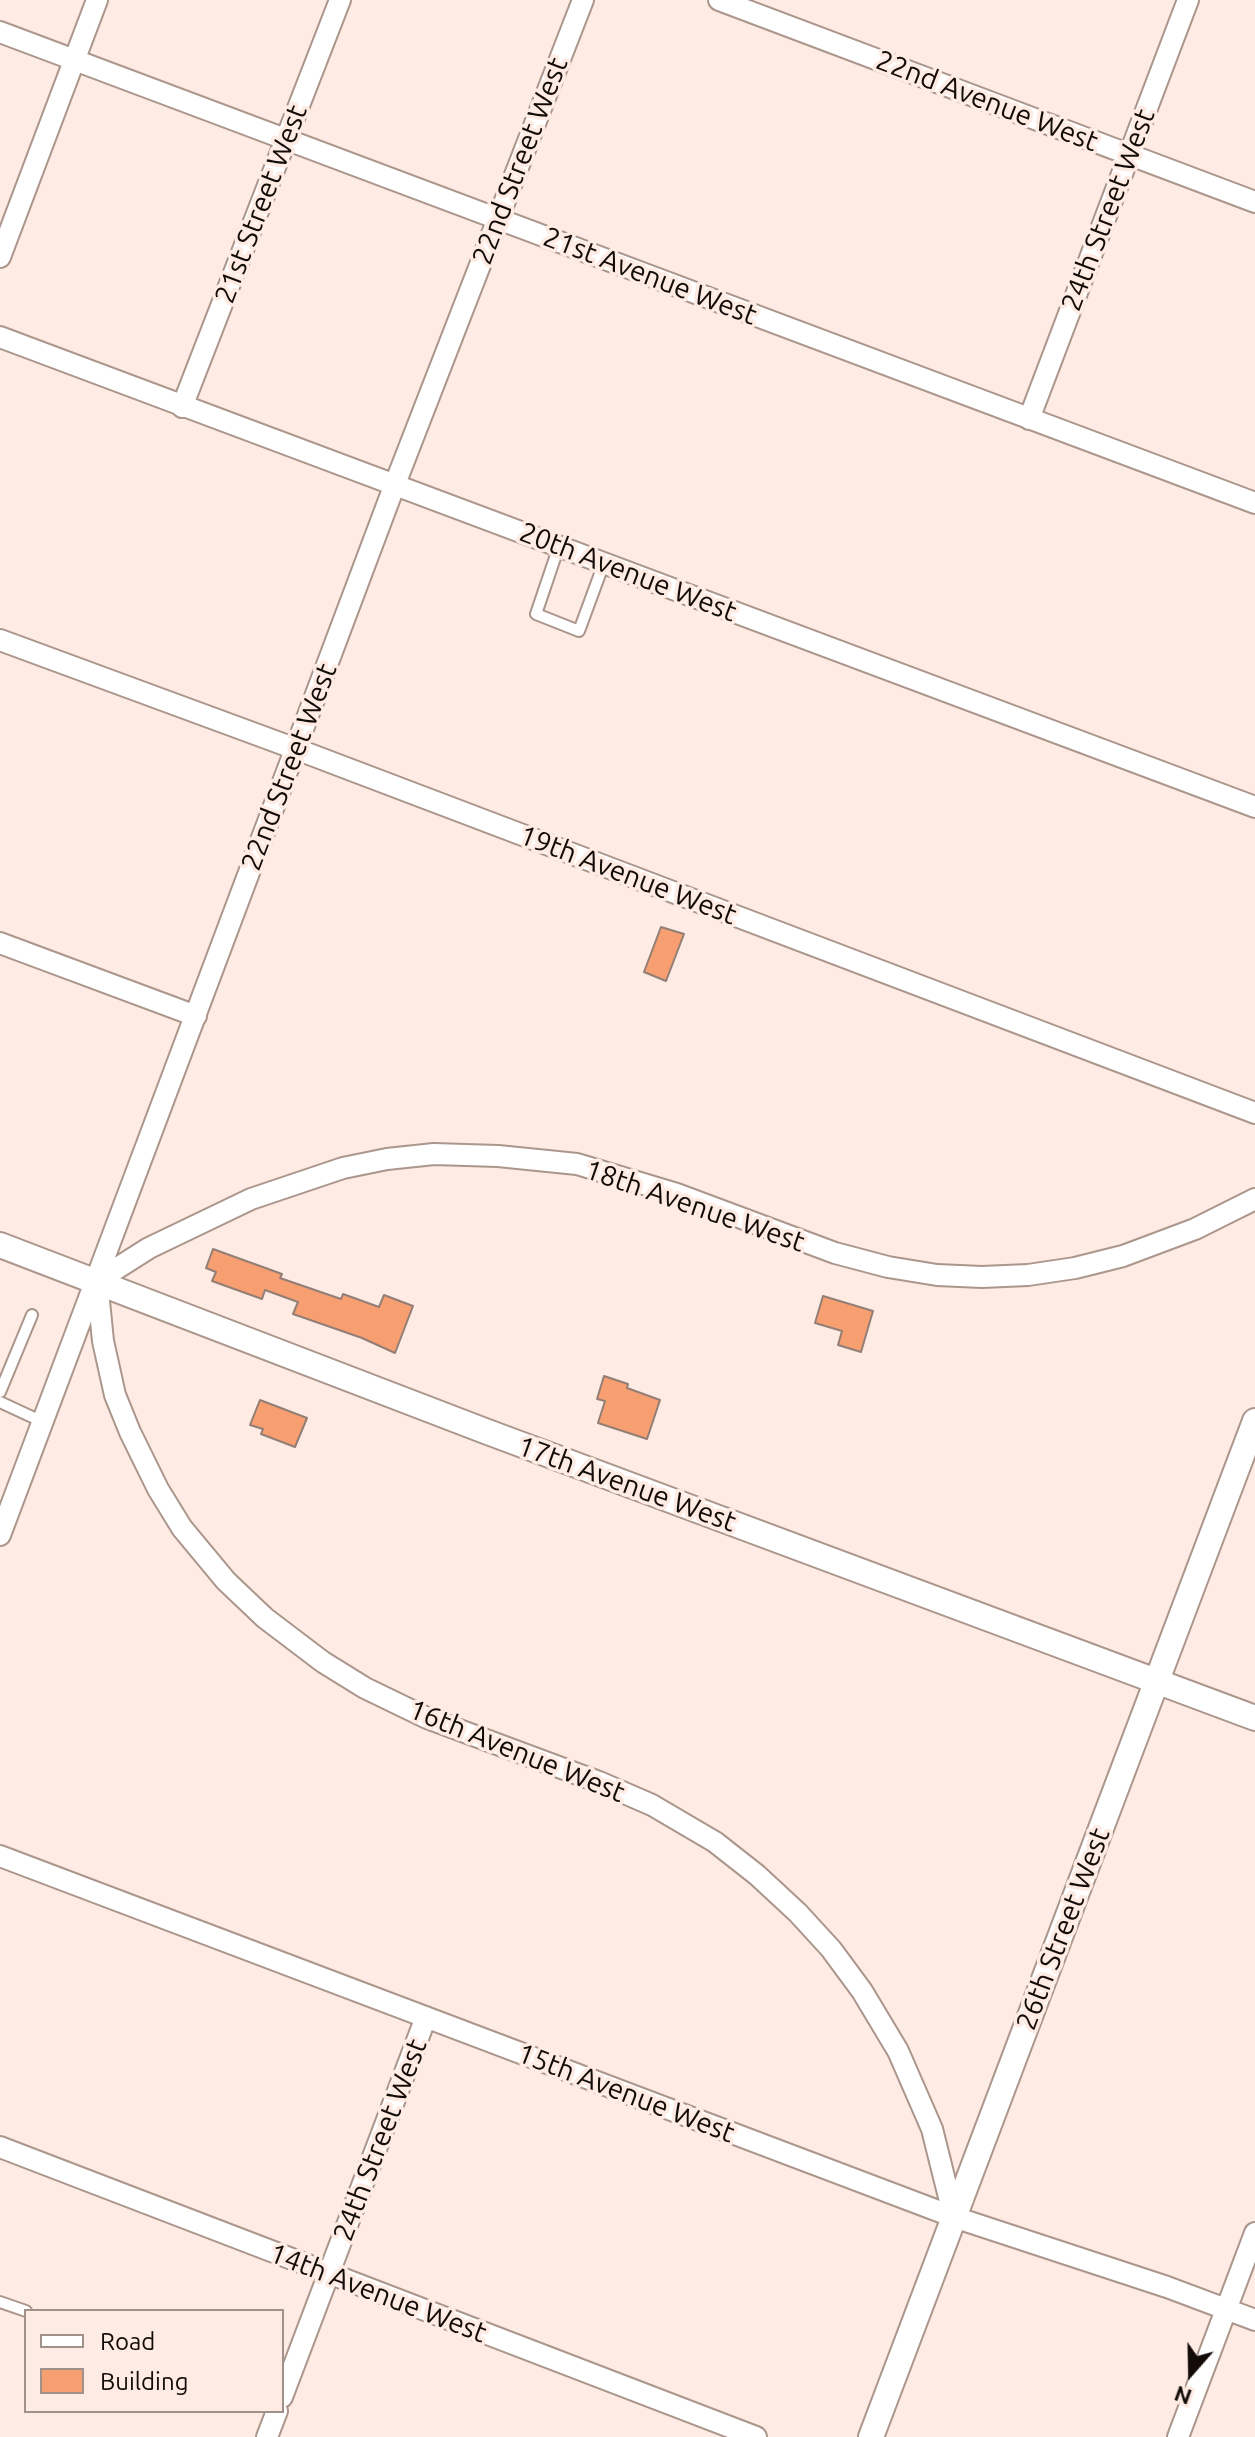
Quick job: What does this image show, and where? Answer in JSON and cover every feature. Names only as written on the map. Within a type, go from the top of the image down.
[{"type":"street","points":[[0,257],[97,0]]},
{"type":"street","name":"21st Street West","points":[[182,407],[340,0]]},
{"type":"street","name":"22nd Street West","points":[[0,1535],[395,484],[583,0]]},
{"type":"street","name":"22nd Avenue West","points":[[719,0],[1255,202]]},
{"type":"street","name":"24th Street West","points":[[1029,419],[1188,0]]},
{"type":"street","name":"21st Avenue West","points":[[0,32],[1255,503]]},
{"type":"street","name":"20th Avenue West","points":[[0,337],[1255,807]]},
{"type":"street","name":"19th Avenue West","points":[[0,640],[1255,1113]]},
{"type":"street","points":[[0,943],[196,1016]]},
{"type":"street","name":"18th Avenue West","points":[[97,1281],[149,1248],[251,1199],[343,1168],[434,1154],[498,1156],[577,1164],[677,1194],[835,1253],[900,1269],[967,1277],[1028,1275],[1123,1256],[1195,1229],[1255,1199]]},
{"type":"street","name":"17th Avenue West","points":[[0,1245],[499,1437],[1255,1718]]},
{"type":"street","name":"16th Avenue West","points":[[97,1281],[103,1341],[115,1395],[130,1432],[158,1489],[182,1528],[226,1581],[265,1618],[323,1662],[365,1688],[427,1718],[652,1805],[715,1842],[757,1875],[831,1949],[870,2002],[898,2051],[932,2129],[954,2217]]},
{"type":"street","name":"26th Street West","points":[[871,2437],[1255,1421]]},
{"type":"street","name":"15th Avenue West","points":[[0,1856],[954,2217],[1167,2287],[1255,2320]]},
{"type":"street","name":"24th Street West","points":[[284,2392],[426,2017]]},
{"type":"street","name":"14th Avenue West","points":[[0,2147],[756,2437]]},
{"type":"street","points":[[1178,2437],[1255,2233]]},
{"type":"street","points":[[267,2437],[276,2413]]},
{"type":"lane","points":[[559,546],[536,614],[579,631],[604,563]]},
{"type":"lane","points":[[0,1392],[32,1315]]},
{"type":"lane","points":[[0,1402],[43,1422]]},
{"type":"lane","points":[[0,2302],[24,2310]]},
{"type":"building","points":[[661,927],[684,934],[666,981],[644,972]]},
{"type":"building","points":[[213,1249],[282,1274],[280,1278],[341,1299],[343,1294],[379,1307],[384,1295],[413,1306],[395,1353],[293,1314],[298,1302],[265,1290],[262,1299],[212,1281],[216,1272],[206,1268]]},
{"type":"building","points":[[823,1296],[873,1311],[861,1352],[838,1345],[842,1331],[815,1323]]},
{"type":"building","points":[[604,1376],[660,1400],[647,1439],[598,1423],[605,1401],[597,1399]]},
{"type":"building","points":[[260,1400],[307,1418],[295,1447],[261,1434],[263,1429],[250,1425]]}]
